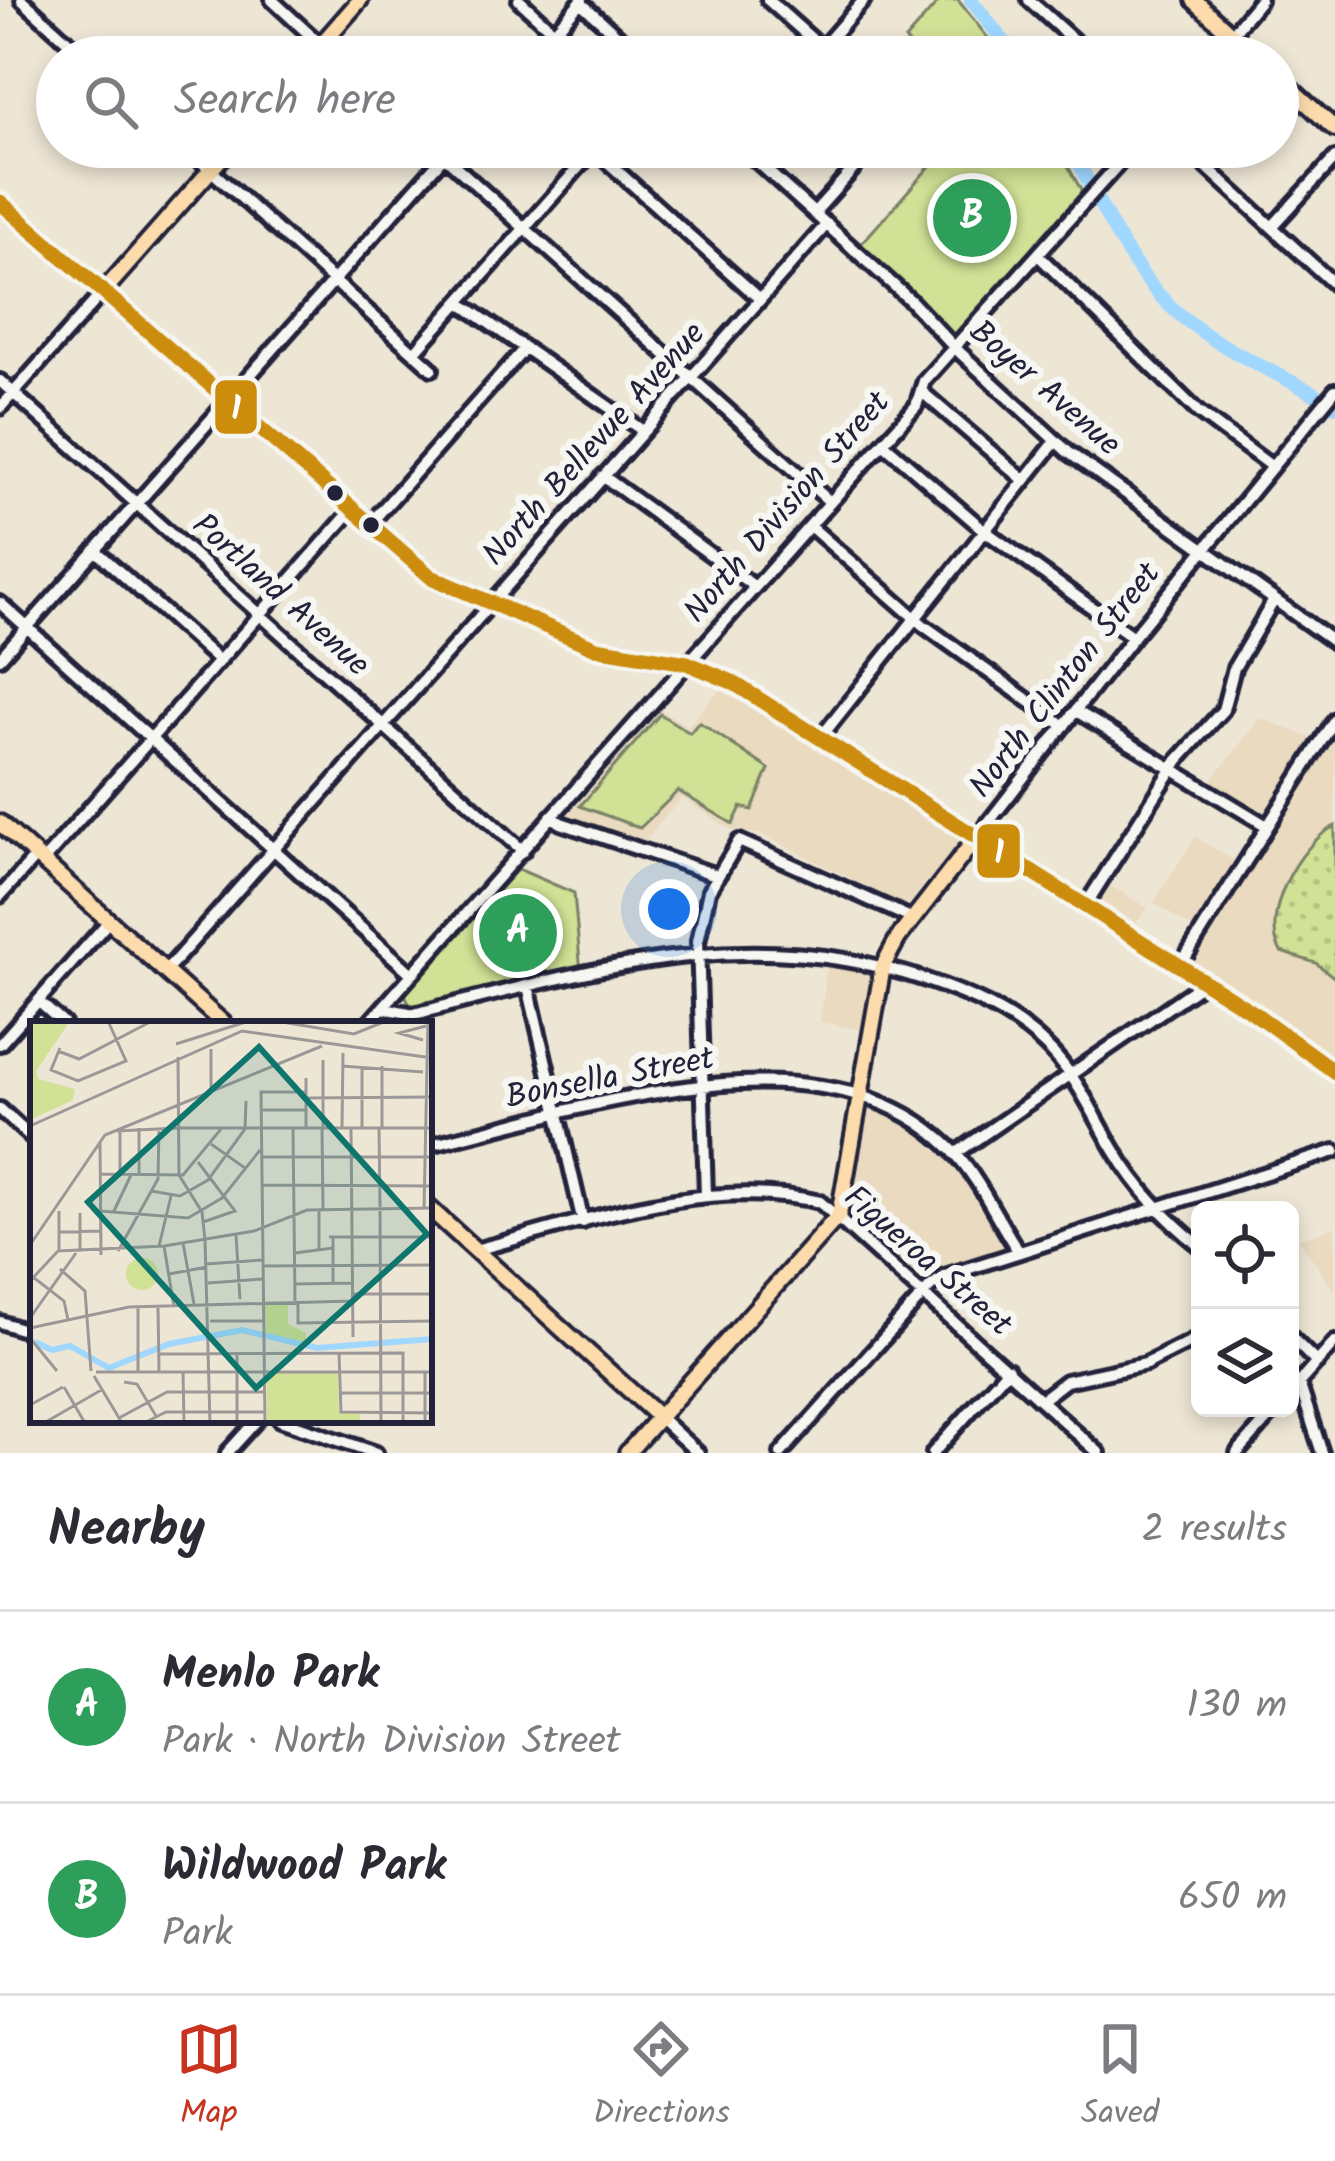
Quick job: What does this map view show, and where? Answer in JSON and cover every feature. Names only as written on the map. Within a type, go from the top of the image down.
[{"type":"main road","points":[[329,36],[361,0]]},
{"type":"main road","points":[[1194,0],[1232,34]]},
{"type":"main road","points":[[1299,96],[1335,129]]},
{"type":"main road","points":[[103,292],[211,170]]},
{"type":"main road","points":[[0,202],[431,577],[596,648],[687,663],[732,682],[1180,966],[1335,1072]]},
{"type":"main road","points":[[0,823],[221,1021]]},
{"type":"main road","name":"North Clinton Street","points":[[838,1214],[883,966],[977,837]]},
{"type":"main road","points":[[432,1211],[660,1418]]},
{"type":"main road","points":[[627,1453],[838,1214]]},
{"type":"street","points":[[22,0],[62,36]]},
{"type":"street","points":[[272,0],[303,36]]},
{"type":"street","points":[[519,0],[554,32]]},
{"type":"street","points":[[768,0],[809,36]]},
{"type":"street","points":[[838,36],[864,0]]},
{"type":"street","points":[[1030,0],[1069,36]]},
{"type":"street","points":[[1232,34],[1260,0]]},
{"type":"street","points":[[550,36],[581,1],[618,36]]},
{"type":"street","points":[[1272,227],[1335,158]]},
{"type":"street","points":[[209,168],[432,368]]},
{"type":"street","points":[[0,658],[429,168]]},
{"type":"street","points":[[463,168],[830,502]]},
{"type":"street","points":[[414,352],[575,168]]},
{"type":"street","points":[[614,168],[760,299]]},
{"type":"street","name":"Boyer Avenue","points":[[764,168],[1056,442],[1335,643]]},
{"type":"street","points":[[814,213],[854,168]]},
{"type":"street","name":"North Division Street","points":[[371,1021],[884,443],[916,406],[923,381],[1115,168]]},
{"type":"street","points":[[1208,168],[1335,285]]},
{"type":"street","name":"North Bellevue Avenue","points":[[166,971],[826,224]]},
{"type":"street","points":[[1038,255],[1198,412],[1271,466]]},
{"type":"street","points":[[0,408],[103,292]]},
{"type":"street","points":[[459,302],[644,431]]},
{"type":"street","points":[[369,525],[525,348]]},
{"type":"street","name":"Portland Avenue","points":[[0,381],[523,850]]},
{"type":"street","points":[[921,391],[1024,480]]},
{"type":"street","name":"North Clinton Street","points":[[977,837],[1334,391]]},
{"type":"street","points":[[820,737],[1056,442]]},
{"type":"street","points":[[884,443],[985,531],[1133,637]]},
{"type":"street","points":[[604,476],[755,587]]},
{"type":"street","points":[[0,896],[150,739],[352,510]]},
{"type":"street","points":[[810,526],[915,618],[1064,725]]},
{"type":"street","points":[[95,550],[219,661]]},
{"type":"street","points":[[1085,906],[1172,769],[1223,710],[1234,668],[1274,600]]},
{"type":"street","points":[[0,603],[412,974]]},
{"type":"street","points":[[1076,711],[1267,826]]},
{"type":"street","points":[[1180,966],[1335,719]]},
{"type":"street","points":[[551,816],[716,875]]},
{"type":"street","points":[[706,1195],[697,953],[703,908],[716,875],[739,842],[913,919]]},
{"type":"street","points":[[0,1043],[109,921]]},
{"type":"street","points":[[382,1008],[414,1014],[626,962],[697,953],[782,951],[883,966],[952,988],[1000,1010],[1044,1043],[1071,1076],[1124,1164],[1158,1208],[1191,1238]]},
{"type":"street","points":[[956,1154],[1204,982]]},
{"type":"street","points":[[528,986],[583,1222]]},
{"type":"street","points":[[38,1001],[61,1021]]},
{"type":"street","name":"Bonsella Street","points":[[432,1144],[700,1084],[773,1082],[859,1095],[916,1120],[956,1154],[1018,1252]]},
{"type":"street","points":[[0,1109],[30,1136]]},
{"type":"street","points":[[781,1453],[924,1293],[945,1276],[1335,1151]]},
{"type":"street","name":"Figueroa Street","points":[[475,1250],[706,1195],[764,1194],[820,1202],[1008,1369],[1092,1451]]},
{"type":"street","points":[[0,1322],[30,1332]]},
{"type":"street","points":[[1041,1400],[1079,1376],[1146,1364],[1191,1342]]},
{"type":"street","points":[[1299,1383],[1335,1342]]},
{"type":"street","points":[[1299,1345],[1317,1363]]},
{"type":"street","points":[[932,1453],[1008,1369]]},
{"type":"street","points":[[1299,1400],[1322,1453]]},
{"type":"street","points":[[1237,1453],[1268,1417]]},
{"type":"street","points":[[660,1418],[698,1453]]},
{"type":"street","points":[[227,1453],[254,1423]]},
{"type":"street","points":[[289,1423],[375,1453]]},
{"type":"shaded area","points":[[721,688],[958,837],[960,842],[907,906],[760,834],[731,830],[682,798],[645,840],[565,814],[658,708],[688,726]]},
{"type":"shaded area","points":[[1260,718],[1316,740],[1266,818],[1209,784]]},
{"type":"shaded area","points":[[1335,727],[1335,1070],[1186,963]]},
{"type":"shaded area","points":[[1195,837],[1240,864],[1200,933],[1154,903]]},
{"type":"shaded area","points":[[1101,880],[1148,908],[1136,923],[1091,895]]},
{"type":"shaded area","points":[[828,960],[874,969],[863,1030],[820,1022]]},
{"type":"shaded area","points":[[862,1099],[964,1153],[1013,1245],[936,1273],[923,1286],[843,1214]]},
{"type":"shaded area","points":[[1335,1227],[1335,1292],[1299,1239]]},
{"type":"green space","points":[[940,0],[958,0],[986,36],[908,36]]},
{"type":"green space","points":[[928,168],[1069,168],[1082,192],[954,340],[861,244]]},
{"type":"green space","points":[[660,714],[690,733],[699,722],[769,769],[752,810],[741,807],[733,824],[678,791],[640,828],[580,806]]},
{"type":"green space","points":[[1335,826],[1335,978],[1316,963],[1281,952],[1275,919],[1297,864]]},
{"type":"green space","points":[[518,869],[574,893],[581,973],[414,1014],[404,992]]},
{"type":"waterway","points":[[971,0],[999,36]]},
{"type":"waterway","points":[[1081,168],[1126,250],[1168,304],[1227,348],[1335,406]]},
{"type":"transit line","name":"1","points":[[0,202],[431,577],[596,648],[687,663],[732,682],[1254,1013],[1335,1072]]},
{"type":"place","name":"Wildwood Park","points":[[972,218]]},
{"type":"place","name":"Menlo Park","points":[[518,933]]}]
